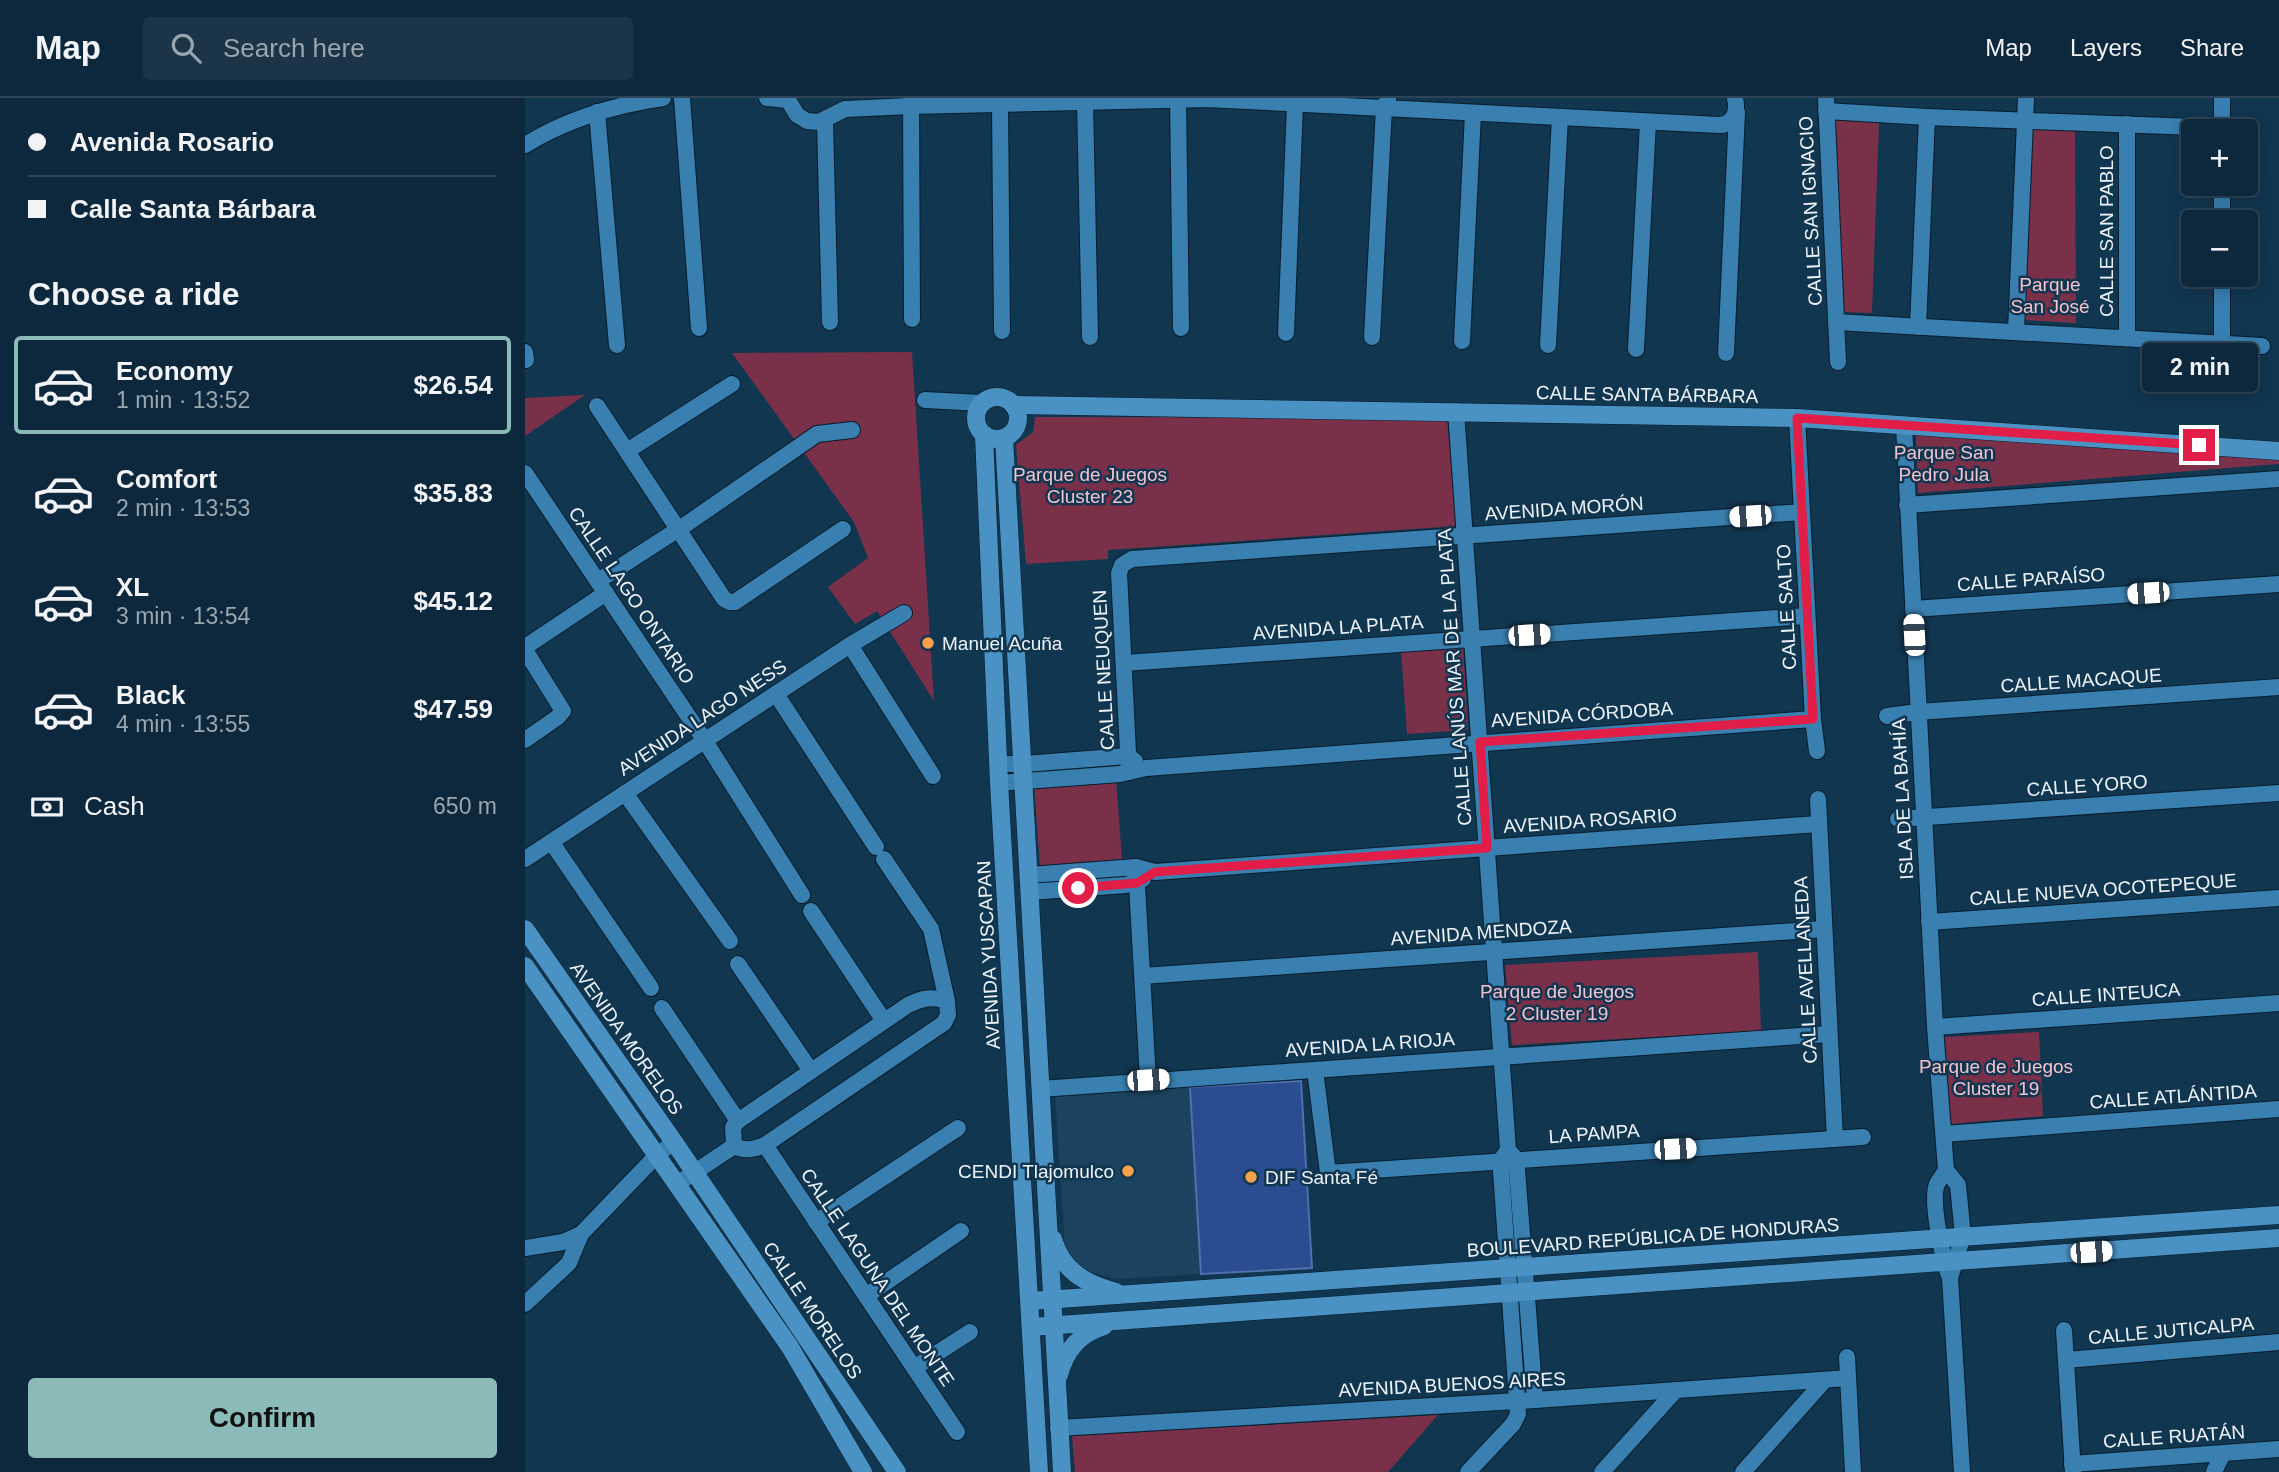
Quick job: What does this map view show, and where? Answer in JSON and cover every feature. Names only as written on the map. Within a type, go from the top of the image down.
[{"type":"street","points":[[525,145],[544,133],[597,112],[663,98]]},
{"type":"street","points":[[682,98],[699,328]]},
{"type":"street","points":[[767,98],[788,99],[797,115],[807,121],[825,121],[845,109],[911,102],[1178,99],[1295,104],[1386,103],[1473,113],[1724,125],[1735,116],[1736,102]]},
{"type":"street","points":[[2016,332],[2025,98]]},
{"type":"street","points":[[2222,98],[2222,119]]},
{"type":"street","points":[[1178,99],[1181,328]]},
{"type":"street","points":[[911,102],[912,319]]},
{"type":"street","points":[[1085,102],[1090,337]]},
{"type":"street","points":[[1726,353],[1736,102]]},
{"type":"street","points":[[1000,103],[1002,331]]},
{"type":"street","points":[[1372,337],[1386,103]]},
{"type":"street","points":[[1286,333],[1295,104]]},
{"type":"street","points":[[1826,104],[1927,117],[2181,127]]},
{"type":"street","name":"CALLE SAN IGNACIO","points":[[1826,104],[1838,362]]},
{"type":"street","points":[[597,112],[617,345]]},
{"type":"street","points":[[1462,341],[1473,113]]},
{"type":"street","points":[[1548,345],[1560,117]]},
{"type":"street","points":[[1919,327],[1927,117]]},
{"type":"street","points":[[825,121],[830,322]]},
{"type":"street","points":[[1636,349],[1648,122]]},
{"type":"street","name":"CALLE SAN PABLO","points":[[2127,124],[2127,338]]},
{"type":"street","points":[[2222,287],[2222,343]]},
{"type":"street","name":"CALLE SAN IGNACIO","points":[[1836,322],[2262,345]]},
{"type":"street","points":[[525,352],[526,360]]},
{"type":"street","points":[[627,451],[732,384]]},
{"type":"street","points":[[925,400],[982,403],[994,398],[1007,400],[1013,405],[1018,417],[1014,430],[1004,438],[984,435],[976,423],[982,403]]},
{"type":"street","name":"CALLE SANTA BÁRBARA","points":[[1013,405],[1797,418],[2279,451]]},
{"type":"street","points":[[597,406],[724,599],[736,602],[843,529]]},
{"type":"street","name":"CALLE LANÚS MAR DE LA PLATA","points":[[1456,411],[1516,1267],[1535,1400]]},
{"type":"street","name":"CALLE SALTO","points":[[1797,418],[1817,751]]},
{"type":"street","name":"ISLA DE LA BAHÍA","points":[[1905,425],[1935,1027],[1946,1170],[1958,1185],[1963,1236],[1950,1267]]},
{"type":"street","points":[[525,740],[563,711],[525,648],[678,527],[688,523],[817,435],[852,430]]},
{"type":"street","name":"AVENIDA YUSCAPAN","points":[[984,435],[999,783],[1039,1472]]},
{"type":"street","points":[[1004,438],[1062,1472]]},
{"type":"street","name":"CALLE LAGO ONTARIO","points":[[525,473],[705,741],[802,895]]},
{"type":"street","points":[[1907,505],[2279,479]]},
{"type":"street","name":"AVENIDA MORÓN","points":[[1122,565],[1132,559],[1802,512]]},
{"type":"street","name":"CALLE NEUQUEN","points":[[1122,565],[1119,573],[1129,764]]},
{"type":"street","name":"CALLE PARAÍSO","points":[[1913,609],[2279,584]]},
{"type":"street","name":"AVENIDA LAGO NESS","points":[[525,859],[850,645],[904,613]]},
{"type":"street","name":"AVENIDA LA PLATA","points":[[1123,663],[1807,616]]},
{"type":"street","points":[[850,645],[933,776]]},
{"type":"street","name":"CALLE MACAQUE","points":[[1887,716],[2279,687]]},
{"type":"street","points":[[734,1146],[752,1150],[765,1145],[944,1023],[948,1015],[931,929],[776,694]]},
{"type":"street","name":"AVENIDA CÓRDOBA","points":[[1129,764],[1146,768],[1813,719]]},
{"type":"street","points":[[999,764],[1024,773]]},
{"type":"street","points":[[999,783],[1024,773],[1129,764]]},
{"type":"street","points":[[625,793],[730,940]]},
{"type":"street","name":"CALLE YORO","points":[[1898,819],[2279,793]]},
{"type":"street","name":"CALLE AVELLANEDA","points":[[1818,799],[1835,1139]]},
{"type":"street","name":"AVENIDA ROSARIO","points":[[1029,884],[1155,872],[1818,824]]},
{"type":"street","points":[[552,843],[651,988]]},
{"type":"street","points":[[1136,875],[1148,1080]]},
{"type":"street","name":"CALLE NUEVA OCOTEPEQUE","points":[[1930,922],[2279,898]]},
{"type":"street","points":[[810,911],[884,1021]]},
{"type":"street","name":"AVENIDA MORELOS","points":[[525,929],[694,1173]]},
{"type":"street","name":"AVENIDA MENDOZA","points":[[1142,976],[1824,929]]},
{"type":"street","points":[[739,964],[811,1071]]},
{"type":"street","points":[[525,966],[677,1184],[734,1146]]},
{"type":"street","points":[[734,1146],[733,1127],[738,1121],[884,1021],[922,998],[934,997],[947,1001]]},
{"type":"street","name":"CALLE INTEUCA","points":[[1935,1027],[2279,1003]]},
{"type":"street","points":[[662,1008],[738,1121]]},
{"type":"street","name":"AVENIDA LA RIOJA","points":[[1040,1089],[1829,1034]]},
{"type":"street","name":"LA PAMPA","points":[[1315,1070],[1328,1173],[1508,1156],[1863,1137]]},
{"type":"street","name":"CALLE ATLÁNTIDA","points":[[1944,1133],[2279,1109]]},
{"type":"street","points":[[816,1222],[958,1128]]},
{"type":"street","points":[[525,1304],[569,1263],[581,1234],[657,1155],[674,1142]]},
{"type":"street","name":"CALLE LAGUNA DEL MONTE","points":[[765,1145],[957,1432]]},
{"type":"street","name":"ISLA DE LA BAHÍA","points":[[1946,1170],[1935,1186],[1939,1239],[1950,1267],[1962,1472]]},
{"type":"street","name":"CALLE MORELOS","points":[[694,1173],[897,1472]]},
{"type":"street","name":"CALLE MORELOS","points":[[677,1184],[790,1347],[863,1472]]},
{"type":"street","name":"BOULEVARD REPÚBLICA DE HONDURAS","points":[[1030,1301],[2279,1215]]},
{"type":"street","points":[[1047,1220],[1056,1250],[1076,1276],[1099,1288],[1127,1294]]},
{"type":"street","points":[[866,1296],[961,1231]]},
{"type":"street","points":[[525,1248],[563,1242],[581,1234]]},
{"type":"street","points":[[1031,1327],[1518,1292],[1950,1267],[2279,1238]]},
{"type":"street","name":"CALLE LANÚS MAR DE LA PLATA","points":[[1468,1472],[1513,1424],[1518,1413],[1518,1292]]},
{"type":"street","points":[[1056,1388],[1062,1362],[1081,1338],[1096,1329],[1129,1320]]},
{"type":"street","points":[[2064,1330],[2073,1468]]},
{"type":"street","points":[[914,1368],[970,1332]]},
{"type":"street","name":"CALLE JUTICALPA","points":[[2066,1360],[2279,1342]]},
{"type":"street","points":[[1847,1357],[1853,1472]]},
{"type":"street","points":[[811,1384],[831,1373]]},
{"type":"street","name":"AVENIDA BUENOS AIRES","points":[[1058,1428],[1535,1400],[1849,1378]]},
{"type":"street","points":[[1743,1472],[1825,1380]]},
{"type":"street","points":[[1602,1472],[1676,1390]]},
{"type":"street","name":"CALLE RUATÁN","points":[[2073,1468],[2279,1449]]},
{"type":"street","points":[[2214,1472],[2223,1453]]},
{"type":"shaded area","name":"CENDI Tlajomulco","points":[[1190,1087],[1201,1274],[1117,1279],[1084,1270],[1065,1248],[1055,1095]]},
{"type":"green space","points":[[1835,120],[1879,122],[1872,313],[1844,312]]},
{"type":"green space","name":"Parque San José","points":[[2032,129],[2075,130],[2076,323],[2023,320]]},
{"type":"green space","points":[[912,352],[934,701],[877,611],[855,624],[828,587],[868,558],[854,522],[732,353]]},
{"type":"green space","points":[[585,395],[525,436],[525,398]]},
{"type":"green space","name":"Parque de Juegos Cluster 23","points":[[1035,417],[1447,418],[1456,526],[1108,550],[1108,559],[1026,564],[1016,445],[1033,432]]},
{"type":"green space","name":"Parque San Pedro Jula","points":[[1916,434],[2279,460],[2279,464],[1918,493]]},
{"type":"green space","points":[[1463,646],[1468,730],[1407,734],[1401,650]]},
{"type":"green space","points":[[1116,780],[1122,859],[1040,866],[1034,786]]},
{"type":"green space","name":"Parque de Juegos 2 Cluster 19","points":[[1758,952],[1761,1031],[1512,1045],[1505,965]]},
{"type":"green space","name":"Parque de Juegos Cluster 19","points":[[2039,1032],[2043,1116],[1951,1124],[1945,1037]]},
{"type":"green space","points":[[1438,1415],[1388,1472],[1075,1472],[1072,1436]]},
{"type":"building","name":"DIF Santa Fé","points":[[1301,1081],[1312,1268],[1201,1274],[1190,1087]]},
{"type":"place","name":"Manuel Acuña","points":[[928,643]]},
{"type":"place","name":"CENDI Tlajomulco","points":[[1128,1171]]},
{"type":"place","name":"DIF Santa Fé","points":[[1251,1177]]},
{"type":"route","points":[[1078,888],[1137,883],[1155,872],[1487,848],[1480,742],[1813,719],[1797,418],[2199,445]]}]
